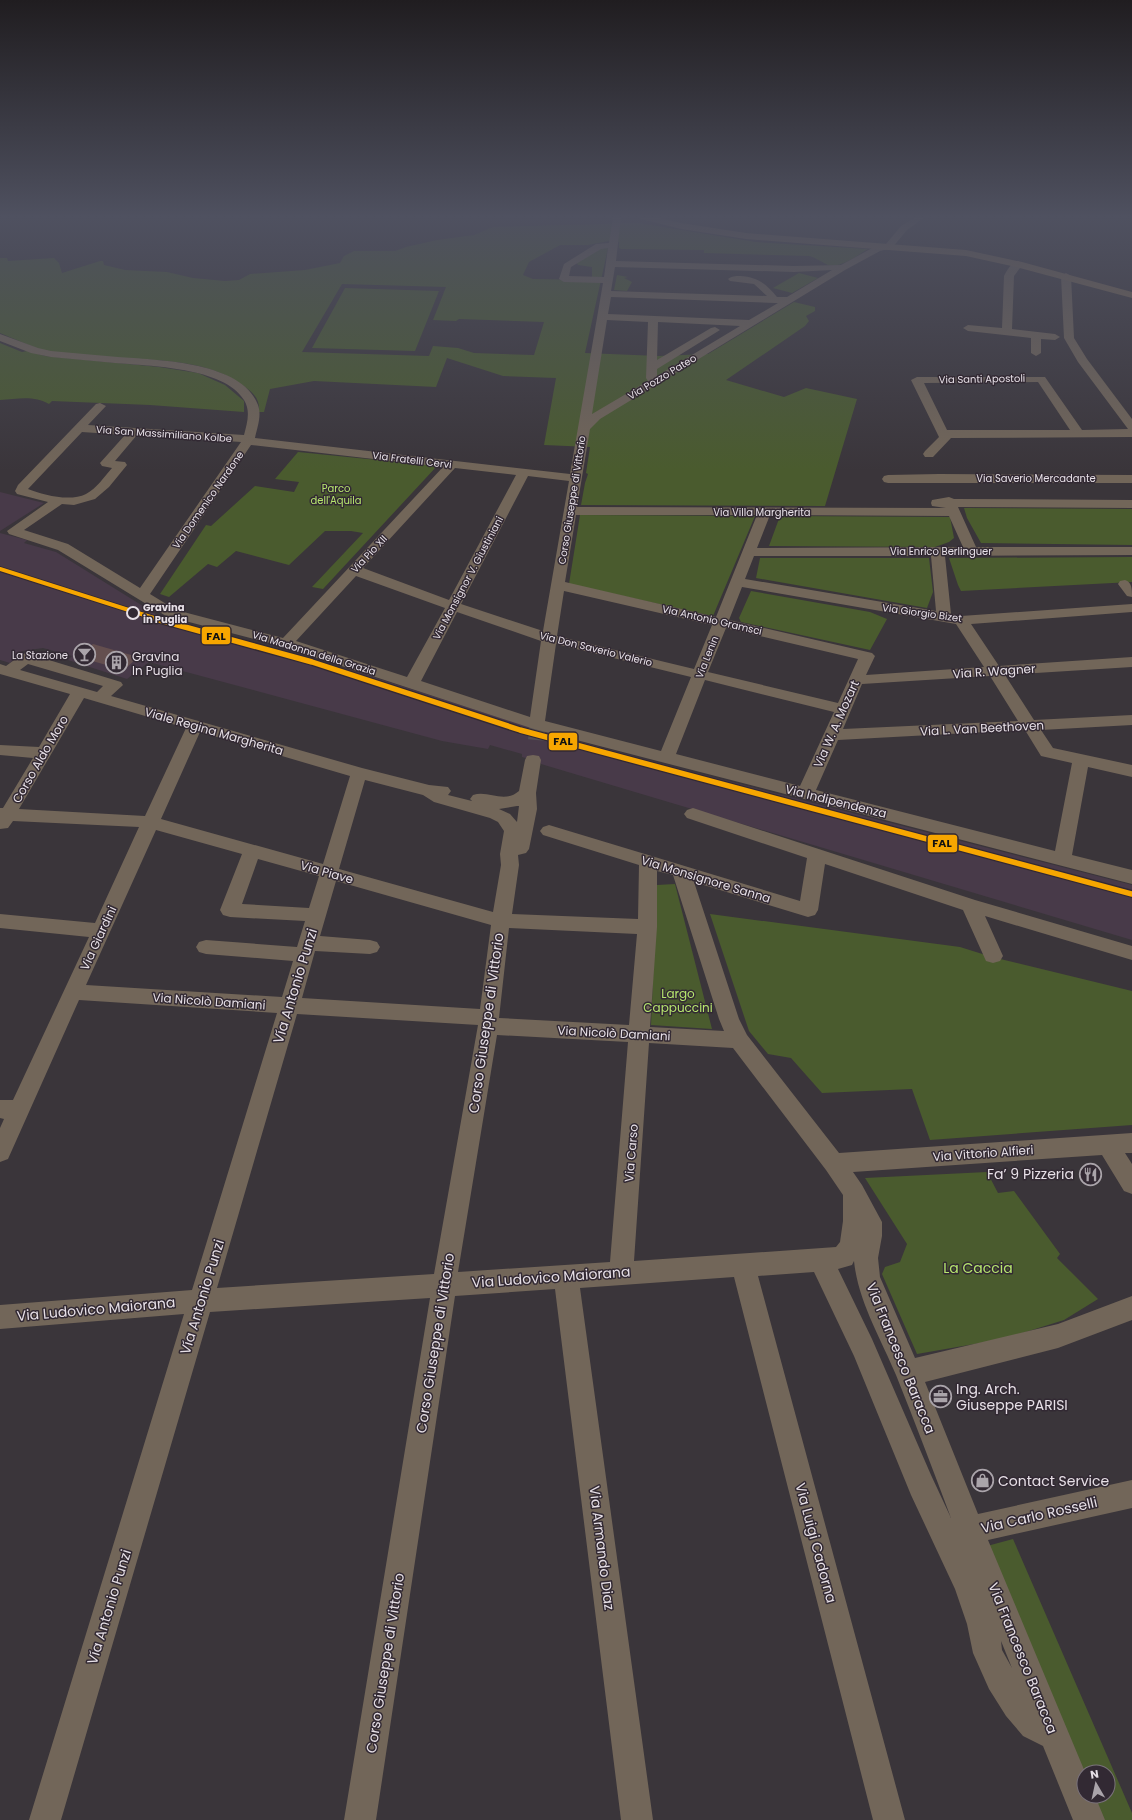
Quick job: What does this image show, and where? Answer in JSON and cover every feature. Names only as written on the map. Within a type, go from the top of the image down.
[{"type":"street","name":"Corso Giuseppe di Vittorio","points":[[360,1820],[444,1285],[489,1022],[501,921],[510,865],[519,853],[528,809],[527,793],[537,738],[548,638],[571,511],[584,428],[604,317],[609,306],[608,302]]},
{"type":"street","name":"Via Pozzo Pateo","points":[[584,428],[596,417],[785,302]]},
{"type":"street","points":[[1007,332],[1008,302]]},
{"type":"street","points":[[1067,302],[1069,338],[1082,360],[1132,427]]},
{"type":"street","points":[[755,311],[770,311]]},
{"type":"street","points":[[604,317],[751,323]]},
{"type":"street","points":[[651,384],[653,319]]},
{"type":"street","name":"Via Pozzo Pateo","points":[[651,368],[728,322]]},
{"type":"street","points":[[968,328],[1055,337]]},
{"type":"street","points":[[1036,335],[1036,354]]},
{"type":"street","name":"Via Domenico Nardone","points":[[0,337],[35,351],[51,354],[152,363],[202,370],[228,382],[239,389],[249,399],[254,416],[248,440],[142,596]]},
{"type":"street","name":"Via Santi Apostoli","points":[[944,434],[917,380],[1041,379],[1078,433]]},
{"type":"street","points":[[100,406],[21,489],[23,492],[59,500],[77,501],[94,495],[121,465],[106,463],[134,432]]},
{"type":"street","name":"Via San Massimiliano Kolbe","points":[[79,428],[248,440]]},
{"type":"street","points":[[929,454],[945,438],[944,434],[1132,433]]},
{"type":"street","points":[[923,439],[970,551]]},
{"type":"street","name":"Via Fratelli Cervi","points":[[248,440],[576,478]]},
{"type":"street","name":"Via Pio XII","points":[[286,643],[451,464]]},
{"type":"street","name":"Via Monsignor V. Giustiniani","points":[[412,683],[523,473]]},
{"type":"street","name":"Via Saverio Mercadante","points":[[888,479],[1132,479]]},
{"type":"street","points":[[1096,479],[1111,504]]},
{"type":"street","name":"Via Madonna della Grazia","points":[[59,500],[14,531],[63,547],[172,613],[286,643],[412,683],[537,738]]},
{"type":"street","name":"Via Villa Margherita","points":[[886,502],[952,508]]},
{"type":"street","name":"Via Villa Margherita","points":[[571,511],[765,512],[1132,504]]},
{"type":"street","name":"Via Lenin","points":[[666,758],[765,512]]},
{"type":"street","name":"Via Enrico Berlinguer","points":[[749,552],[1132,551]]},
{"type":"street","points":[[938,552],[944,618]]},
{"type":"street","name":"Via Don Saverio Valerio","points":[[354,570],[453,606],[548,638],[843,709]]},
{"type":"street","name":"Via Giorgio Bizet","points":[[737,582],[961,620],[1132,608]]},
{"type":"street","name":"Via Antonio Gramsci","points":[[558,585],[867,656]]},
{"type":"street","points":[[961,620],[1047,752],[1132,771]]},
{"type":"street","name":"Via W. A. Mozart","points":[[806,793],[867,656]]},
{"type":"street","points":[[4,670],[26,658],[115,684],[100,697]]},
{"type":"street","name":"Via R. Wagner","points":[[856,680],[1132,662]]},
{"type":"street","name":"Viale Regina Margherita","points":[[4,670],[359,773],[429,791],[452,792],[500,804],[521,799],[527,793]]},
{"type":"street","name":"Corso Aldo Moro","points":[[2,819],[80,691]]},
{"type":"street","name":"Via L. Van Beethoven","points":[[831,736],[1132,720]]},
{"type":"street","name":"Via Giardini","points":[[0,1152],[10,1109],[73,992],[196,725]]},
{"type":"street","name":"Via Indipendenza","points":[[537,738],[666,758],[1132,877]]},
{"type":"street","points":[[0,750],[43,753]]},
{"type":"street","points":[[1062,859],[1080,759]]},
{"type":"street","name":"Vía Antonio Punzi","points":[[45,1820],[359,773]]},
{"type":"street","name":"Viale Regina Margherita","points":[[429,791],[440,798],[496,814],[508,823],[513,830],[509,854],[510,865]]},
{"type":"street","points":[[694,814],[970,905],[1132,953]]},
{"type":"street","name":"Via Piave","points":[[2,819],[151,822],[501,921],[647,927]]},
{"type":"street","name":"Via Monsignore Sanna","points":[[549,831],[808,910],[818,855]]},
{"type":"street","points":[[252,851],[230,910],[317,915]]},
{"type":"street","points":[[640,1034],[647,927],[648,861]]},
{"type":"street","name":"Via Francesco Baracca","points":[[682,871],[729,1019],[739,1040],[834,1163],[854,1192],[870,1222],[871,1232],[866,1258],[870,1285],[908,1373],[970,1530],[1089,1820]]},
{"type":"street","points":[[970,905],[993,956]]},
{"type":"street","points":[[0,922],[102,931]]},
{"type":"street","points":[[206,947],[307,949],[370,947]]},
{"type":"street","name":"Via Nicolò Damiani","points":[[73,992],[289,1006],[640,1034],[739,1040]]},
{"type":"street","name":"Via Carso","points":[[621,1273],[640,1034]]},
{"type":"street","name":"Via Vittorio Alfieri","points":[[834,1163],[1132,1143]]},
{"type":"street","points":[[1108,1145],[1132,1184]]},
{"type":"street","name":"Via Ludovico Maiorana","points":[[0,1317],[201,1301],[566,1276],[743,1266],[843,1257],[851,1246],[855,1221],[854,1192]]},
{"type":"street","points":[[821,1260],[863,1348],[921,1485],[968,1585],[982,1624],[988,1653],[1000,1678],[1017,1705],[1034,1725],[1055,1735]]},
{"type":"street","name":"Via Luigi Cadorna","points":[[743,1266],[889,1820]]},
{"type":"street","name":"Via Armando Diaz","points":[[566,1276],[637,1820]]},
{"type":"street","points":[[908,1373],[1058,1336],[1132,1308]]},
{"type":"street","name":"Via Carlo Rosselli","points":[[970,1530],[1132,1494]]},
{"type":"shaded area","points":[[0,492],[44,503],[0,531]]},
{"type":"shaded area","points":[[0,533],[27,540],[24,543],[56,552],[159,616],[351,670],[555,735],[1132,885],[1132,940],[541,764],[540,762],[522,757],[522,754],[490,745],[488,749],[442,741],[149,662],[127,679],[68,660],[72,656],[43,648],[23,651],[10,663],[0,660]]},
{"type":"green space","points":[[0,302],[331,302],[302,352],[429,356],[433,346],[458,348],[474,353],[534,355],[544,322],[459,319],[456,321],[433,320],[440,302],[596,302],[585,353],[659,356],[708,354],[794,302],[815,307],[815,311],[806,316],[809,321],[805,326],[726,380],[784,397],[806,388],[857,399],[825,506],[581,505],[588,474],[586,473],[590,447],[544,445],[556,378],[503,376],[447,358],[436,387],[314,381],[270,389],[264,412],[259,412],[258,401],[249,390],[231,378],[202,367],[170,361],[49,352],[0,333]]},
{"type":"green space","points":[[337,302],[435,302],[415,351],[312,348]]},
{"type":"green space","points":[[0,343],[22,352],[27,351],[45,356],[159,367],[198,373],[225,385],[244,401],[244,412],[150,405],[52,401],[49,404],[37,399],[19,398],[0,400]]},
{"type":"green space","name":"Parco dell'Aquila","points":[[298,452],[437,466],[323,589],[312,587],[363,533],[351,531],[325,531],[289,565],[236,551],[217,567],[208,564],[169,597],[160,594],[206,525],[211,526],[255,486],[294,492],[299,482],[275,479]]},
{"type":"green space","points":[[964,508],[1132,509],[1132,545],[981,543],[967,518]]},
{"type":"green space","points":[[580,515],[755,516],[713,616],[569,584]]},
{"type":"green space","points":[[780,516],[950,517],[954,538],[949,542],[935,547],[769,546]]},
{"type":"green space","points":[[1132,557],[1132,582],[961,591],[949,558]]},
{"type":"green space","points":[[760,558],[929,558],[933,592],[927,608],[756,578]]},
{"type":"green space","points":[[751,591],[870,612],[887,619],[870,650],[741,622],[739,618]]},
{"type":"green space","name":"Largo Cappuccini","points":[[675,884],[712,1029],[651,1025],[657,885]]},
{"type":"green space","points":[[710,914],[960,947],[992,957],[1132,991],[1132,1125],[930,1140],[912,1089],[822,1093],[791,1058],[768,1054],[749,1031]]},
{"type":"green space","name":"La Caccia","points":[[987,1172],[998,1193],[1014,1191],[1060,1254],[1057,1258],[1098,1299],[1064,1320],[1003,1339],[917,1354],[882,1274],[885,1267],[900,1262],[907,1244],[865,1178]]},
{"type":"green space","points":[[1013,1539],[1111,1764],[1081,1764],[987,1546]]},
{"type":"green space","points":[[1116,1776],[1132,1813],[1132,1820],[1101,1820],[1094,1804],[1116,1804]]},
{"type":"building","name":"Gravina In Puglia","points":[[93,644],[138,657],[124,670],[78,657]]},
{"type":"tunnel","points":[[536,740],[538,720]]},
{"type":"transit line","name":"FAL","points":[[0,569],[141,615],[312,662],[520,730],[1132,894]]},
{"type":"place","name":"Gravina in Puglia","points":[[133,613]]},
{"type":"place","name":"La Stazione","points":[[84,655]]},
{"type":"place","name":"Gravina In Puglia","points":[[116,663]]},
{"type":"place","name":"Fa’ 9 Pizzeria","points":[[1090,1174]]},
{"type":"place","name":"Ing. Arch. Giuseppe PARISI","points":[[941,1397]]},
{"type":"place","name":"Contact Service","points":[[982,1481]]}]
